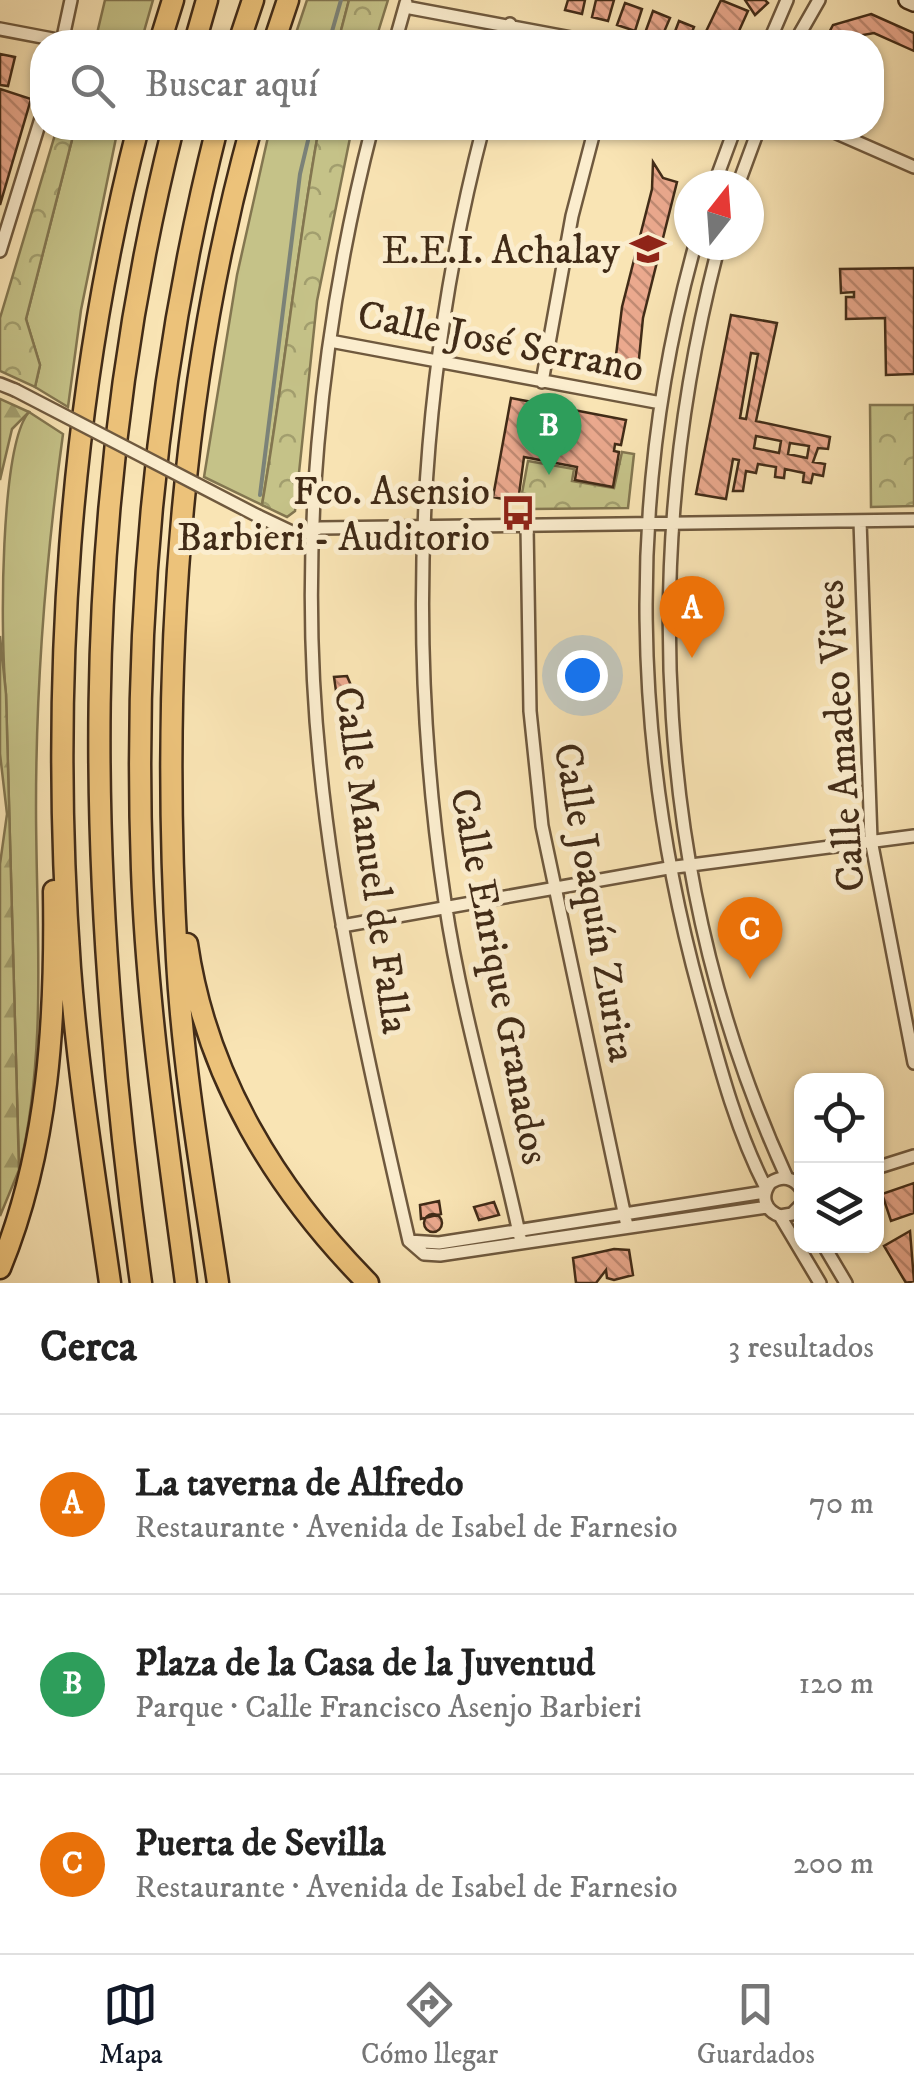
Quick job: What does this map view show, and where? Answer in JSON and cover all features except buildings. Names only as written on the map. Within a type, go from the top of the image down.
[{"type":"highway","points":[[164,30],[173,0]]},
{"type":"highway","points":[[198,30],[207,0]]},
{"type":"highway","points":[[243,30],[253,0]]},
{"type":"highway","points":[[278,30],[288,0]]},
{"type":"highway","points":[[0,1268],[28,1182],[52,1041],[53,783],[62,644],[97,330],[136,140]]},
{"type":"highway","points":[[141,1283],[117,1110],[104,968],[96,757],[99,609],[130,328],[170,140]]},
{"type":"highway","points":[[186,1283],[164,1108],[142,872],[144,608],[164,402],[178,308],[214,140]]},
{"type":"highway","points":[[218,1283],[190,1088],[177,962],[173,848],[176,610],[188,472],[211,305],[248,140]]},
{"type":"highway","points":[[62,644],[70,967],[110,1283]]},
{"type":"highway","points":[[173,848],[189,961],[228,1087],[261,1150],[312,1222],[368,1283]]},
{"type":"street","points":[[65,30],[71,0]]},
{"type":"street","points":[[774,30],[787,0]]},
{"type":"street","points":[[802,30],[819,0]]},
{"type":"street","points":[[398,30],[406,3],[538,30]]},
{"type":"street","points":[[508,30],[510,24]]},
{"type":"street","points":[[0,29],[30,35]]},
{"type":"street","points":[[0,251],[35,140]]},
{"type":"street","name":"Calle Manuel de Falla","points":[[370,140],[330,341],[313,531],[311,599],[319,762],[342,926],[409,1241],[424,1254],[440,1255],[520,1236]]},
{"type":"street","name":"Calle Enrique Granados","points":[[480,140],[449,279],[437,362],[422,527],[424,718],[446,906],[520,1236]]},
{"type":"street","points":[[542,382],[572,216],[591,140]]},
{"type":"street","points":[[720,170],[731,140]]},
{"type":"street","points":[[744,170],[755,140]]},
{"type":"street","points":[[852,140],[914,167]]},
{"type":"street","points":[[692,260],[660,403],[646,524],[646,696],[668,868],[710,1032],[765,1190],[767,1207]]},
{"type":"street","points":[[715,260],[692,360],[670,524],[669,694],[690,866],[731,1026],[787,1178],[794,1184]]},
{"type":"street","name":"Calle José Serrano","points":[[330,341],[660,403]]},
{"type":"street","points":[[0,384],[292,534],[422,527],[914,520]]},
{"type":"street","name":"Calle Amadeo Vives","points":[[860,521],[871,840],[914,1063]]},
{"type":"street","name":"Calle Joaquín Zurita","points":[[527,526],[530,711],[552,888],[626,1220]]},
{"type":"street","points":[[342,926],[668,868],[914,836]]},
{"type":"street","points":[[884,1165],[914,1156]]},
{"type":"street","points":[[626,1220],[765,1190],[775,1180],[787,1178]]},
{"type":"street","points":[[520,1236],[626,1220],[767,1207],[780,1216],[820,1283]]},
{"type":"street","points":[[780,1216],[794,1212]]},
{"type":"street","points":[[828,1253],[846,1283]]},
{"type":"green space","points":[[105,0],[153,0],[144,30],[98,30]]},
{"type":"green space","points":[[307,0],[349,0],[341,30],[297,30]]},
{"type":"green space","points":[[349,0],[388,0],[379,30],[341,30]]},
{"type":"green space","points":[[53,140],[72,140],[26,319],[40,365],[35,387],[0,371],[0,318]]},
{"type":"green space","points":[[72,140],[116,140],[81,310],[68,407],[35,387],[40,365],[26,319]]},
{"type":"green space","points":[[267,140],[317,140],[262,505],[204,477],[237,275]]},
{"type":"green space","points":[[317,140],[350,140],[317,301],[295,511],[287,517],[262,505]]},
{"type":"green space","points":[[0,399],[29,412],[12,429],[0,480]]},
{"type":"green space","points":[[870,405],[914,405],[914,506],[871,507]]},
{"type":"green space","points":[[29,412],[63,434],[40,666],[37,1034],[34,1080],[19,1170],[3,589],[12,462],[19,431]]},
{"type":"green space","points":[[622,452],[634,454],[628,508],[531,509],[533,496],[522,493],[528,461],[574,469],[572,481],[614,488]]},
{"type":"green space","points":[[0,636],[6,694],[19,1170],[0,1216],[0,864],[7,814],[0,754]]},
{"type":"waterway","points":[[332,30],[341,0]]},
{"type":"waterway","points":[[260,495],[300,174],[308,140]]},
{"type":"place","name":"E.E.I. Achalay","points":[[648,249]]},
{"type":"place","name":"Plaza de la Casa de la Juventud","points":[[549,475]]},
{"type":"place","name":"Fco. Asensio Barbieri - Auditorio","points":[[518,513]]},
{"type":"place","name":"La taverna de Alfredo","points":[[692,658]]},
{"type":"place","name":"Puerta de Sevilla","points":[[750,979]]}]
